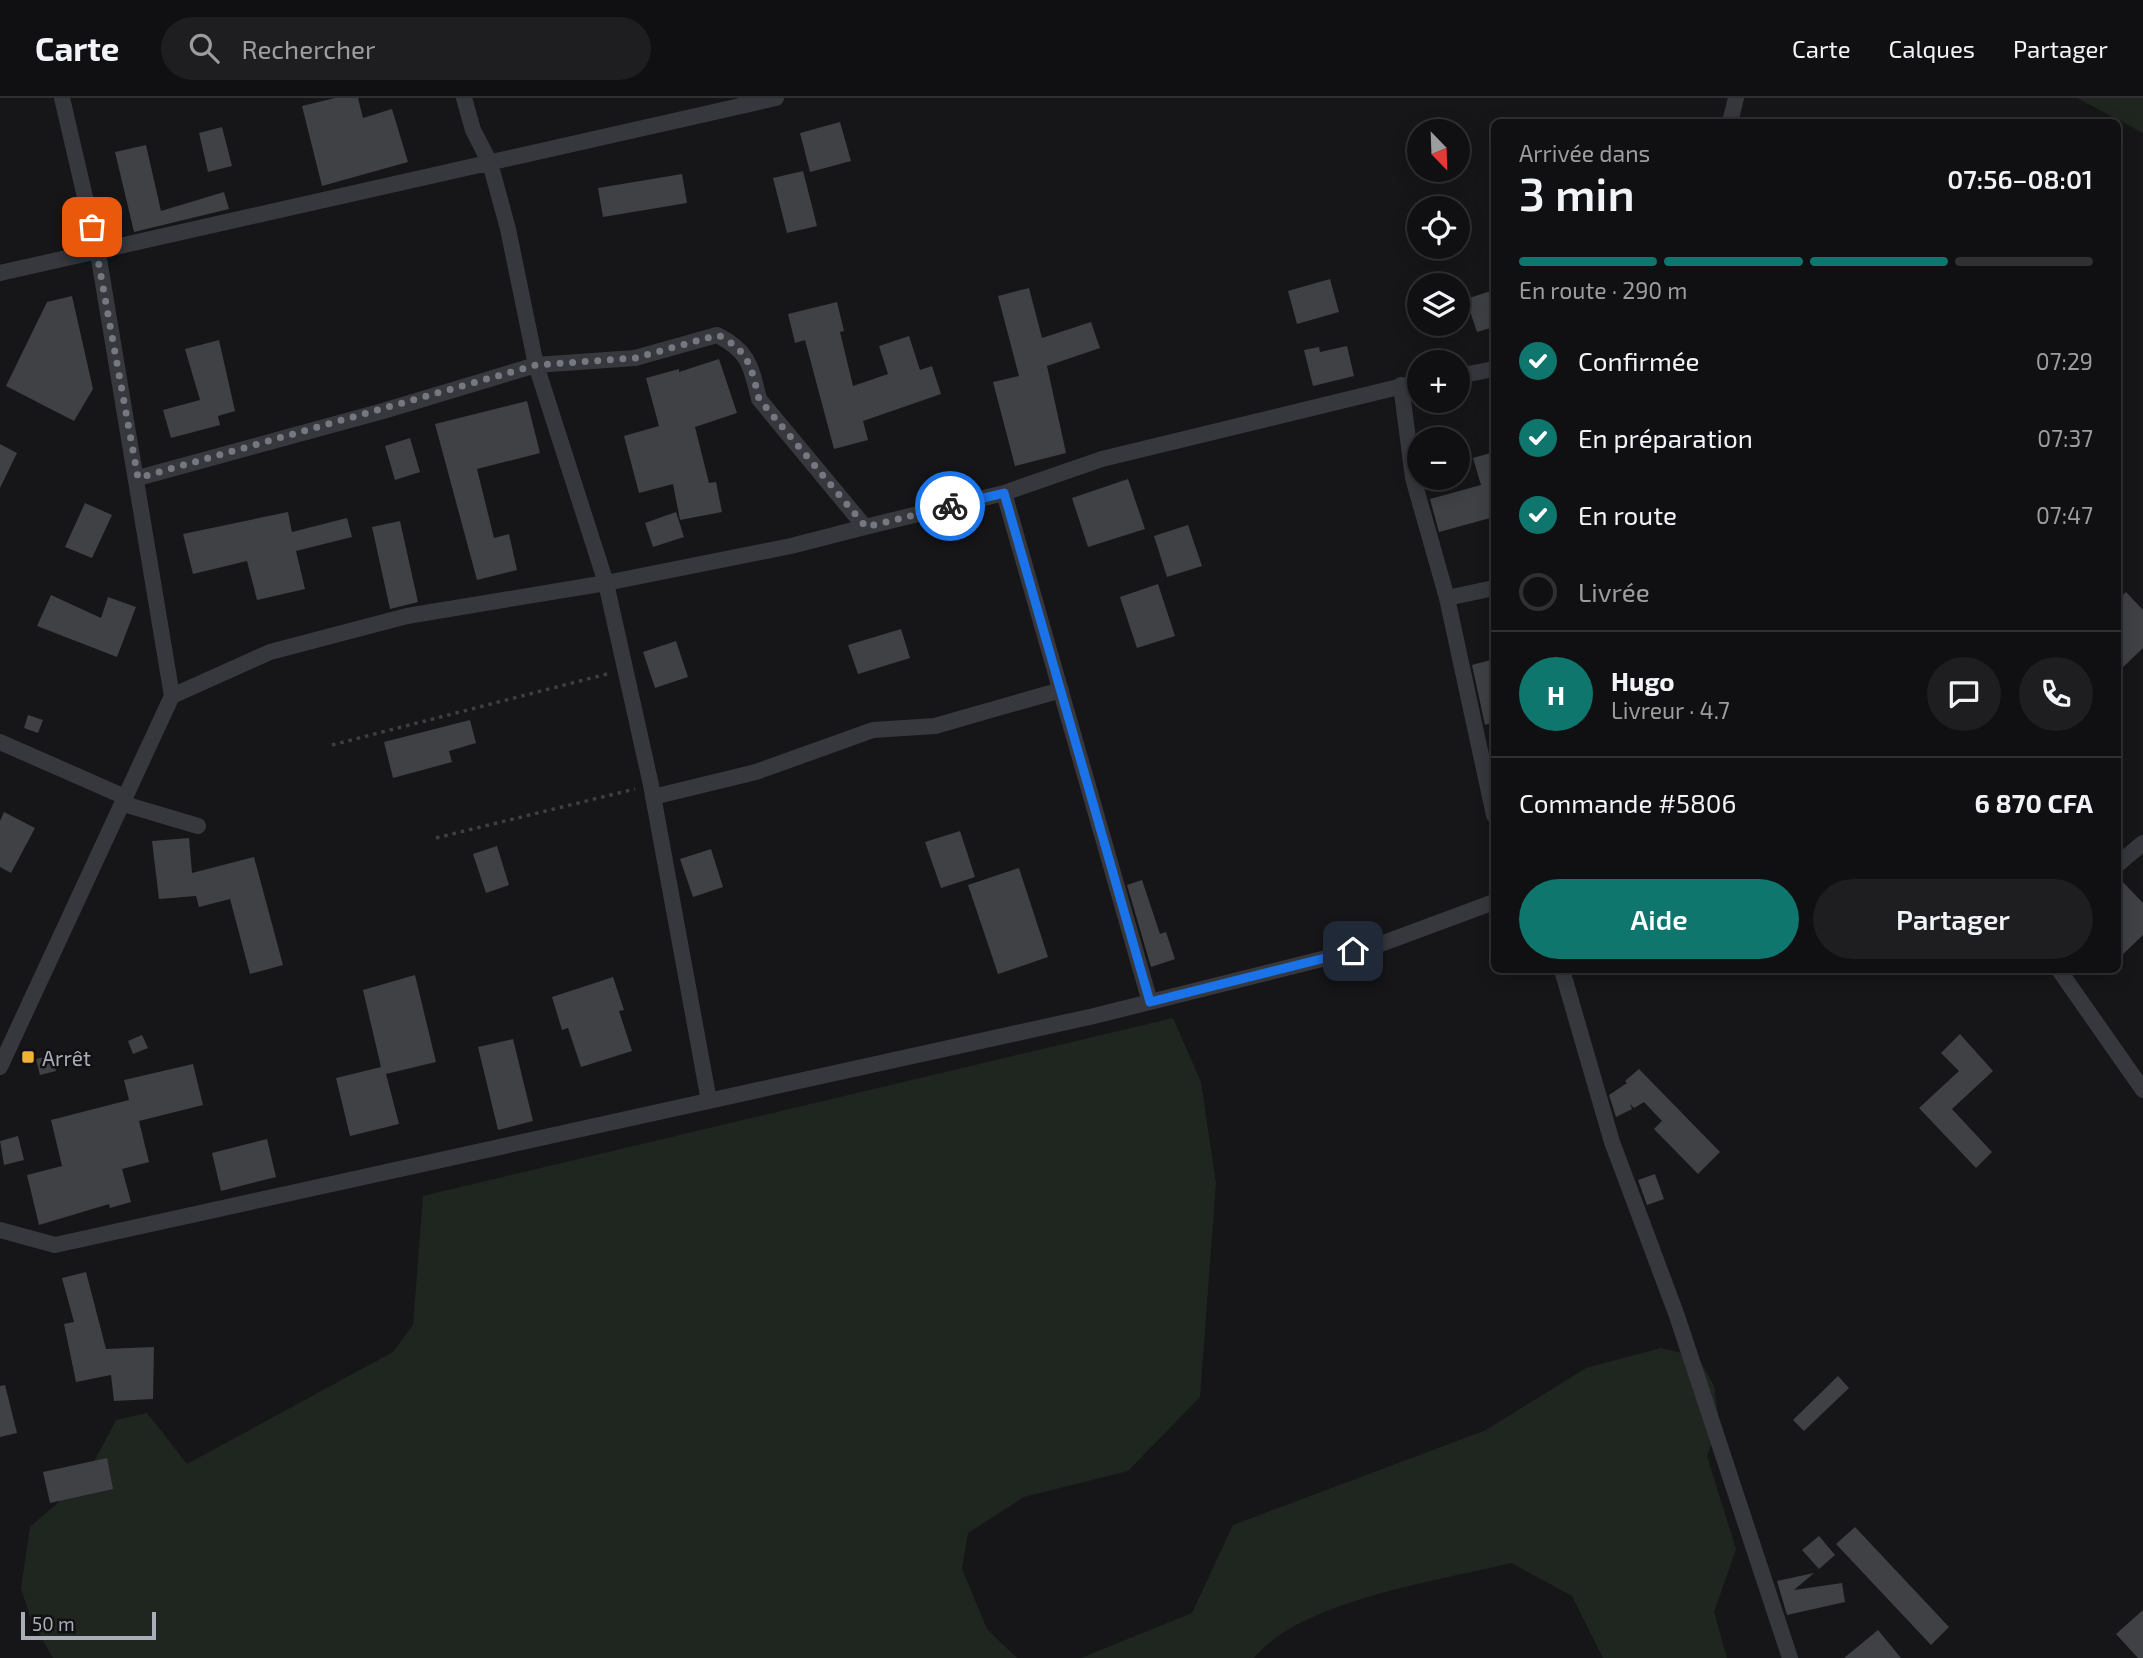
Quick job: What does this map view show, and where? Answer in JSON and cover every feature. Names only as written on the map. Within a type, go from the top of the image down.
[{"type":"street","points":[[0,1067],[172,696],[138,478],[98,253],[62,98]]},
{"type":"street","points":[[464,98],[473,130],[489,163],[509,229],[536,365],[606,583],[652,791],[709,1101]]},
{"type":"street","points":[[0,273],[776,98]]},
{"type":"street","points":[[1731,119],[1736,98]]},
{"type":"street","points":[[138,478],[536,365],[635,358],[718,335],[738,345],[752,372],[759,399],[866,527]]},
{"type":"street","points":[[1470,374],[1491,370]]},
{"type":"street","points":[[172,696],[270,652],[407,616],[606,583],[790,546],[1004,493],[1102,459],[1407,384]]},
{"type":"street","points":[[1401,385],[1413,478],[1447,598],[1491,801]]},
{"type":"street","points":[[1004,493],[1150,1002]]},
{"type":"street","points":[[1447,598],[1491,589]]},
{"type":"street","points":[[652,791],[756,772],[873,730],[935,726],[1060,690]]},
{"type":"street","points":[[0,742],[125,797]]},
{"type":"street","points":[[125,797],[124,804],[198,826]]},
{"type":"street","points":[[2121,861],[2143,843]]},
{"type":"street","points":[[0,1230],[55,1245],[1150,1002],[1378,945],[1491,903]]},
{"type":"street","points":[[1563,973],[1612,1142],[1677,1316],[1790,1658]]},
{"type":"street","points":[[2061,973],[2143,1090]]},
{"type":"path","points":[[332,746],[626,669]]},
{"type":"path","points":[[436,838],[652,791]]},
{"type":"shaded area","points":[[2077,98],[2143,98],[2143,133]]},
{"type":"shaded area","points":[[1173,1018],[1201,1082],[1216,1183],[1200,1397],[1128,1471],[1024,1497],[968,1533],[962,1569],[987,1629],[1017,1658],[53,1658],[31,1620],[21,1588],[30,1527],[85,1479],[116,1420],[147,1413],[187,1464],[393,1352],[413,1325],[423,1196]]},
{"type":"shaded area","points":[[1661,1348],[1698,1357],[1714,1386],[1719,1423],[1707,1456],[1736,1549],[1714,1612],[1727,1658],[1603,1658],[1572,1596],[1511,1563],[1410,1586],[1337,1607],[1304,1621],[1276,1638],[1254,1658],[1081,1658],[1192,1613],[1233,1525],[1486,1430],[1586,1368]]},
{"type":"building","points":[[335,98],[358,98],[363,118],[392,109],[408,162],[322,186],[302,106]]},
{"type":"building","points":[[840,122],[851,161],[810,172],[800,133]]},
{"type":"building","points":[[222,127],[232,166],[208,172],[199,133]]},
{"type":"building","points":[[146,145],[161,211],[224,192],[229,209],[134,232],[115,152]]},
{"type":"building","points":[[803,171],[817,226],[787,233],[773,178]]},
{"type":"building","points":[[682,174],[687,203],[603,217],[598,188]]},
{"type":"building","points":[[1330,279],[1339,312],[1297,324],[1288,291]]},
{"type":"building","points":[[1029,288],[1042,338],[1091,322],[1100,348],[1047,366],[1066,453],[1015,466],[993,382],[1019,376],[998,296]]},
{"type":"building","points":[[1491,291],[1491,328],[1477,332],[1470,311],[1470,298]]},
{"type":"building","points":[[72,296],[93,389],[74,421],[6,386],[47,302]]},
{"type":"building","points":[[837,302],[844,331],[840,332],[853,386],[888,374],[879,346],[909,336],[920,370],[932,366],[941,394],[863,421],[868,440],[834,449],[805,340],[795,343],[788,314]]},
{"type":"building","points":[[219,340],[235,411],[218,416],[220,425],[171,438],[163,410],[200,400],[185,349]]},
{"type":"building","points":[[1347,346],[1354,376],[1313,386],[1304,350],[1319,347],[1320,352]]},
{"type":"building","points":[[719,359],[737,413],[695,427],[709,483],[716,482],[722,512],[680,520],[673,484],[639,493],[624,436],[659,426],[646,378],[679,369],[679,372]]},
{"type":"building","points":[[527,401],[540,453],[477,469],[494,538],[509,534],[517,570],[477,580],[435,424]]},
{"type":"building","points":[[410,438],[420,472],[395,480],[385,446]]},
{"type":"building","points":[[0,444],[17,453],[0,488]]},
{"type":"building","points":[[1491,453],[1491,518],[1439,532],[1430,499],[1481,485],[1473,458]]},
{"type":"building","points":[[1128,479],[1145,529],[1088,547],[1072,498]]},
{"type":"building","points":[[85,503],[112,515],[92,558],[65,547]]},
{"type":"building","points":[[288,512],[292,532],[347,518],[352,537],[296,551],[305,589],[257,600],[247,561],[193,574],[183,534]]},
{"type":"building","points":[[676,512],[684,537],[653,547],[645,523]]},
{"type":"building","points":[[400,521],[418,602],[390,609],[372,527]]},
{"type":"building","points":[[1188,525],[1202,566],[1167,577],[1154,536]]},
{"type":"building","points":[[1158,584],[1175,636],[1137,648],[1120,597]]},
{"type":"building","points":[[2126,592],[2143,610],[2143,648],[2121,669],[2121,597]]},
{"type":"building","points":[[51,595],[101,618],[108,597],[136,607],[117,657],[37,626]]},
{"type":"building","points":[[901,629],[910,658],[858,674],[848,645]]},
{"type":"building","points":[[676,641],[688,677],[655,688],[643,652]]},
{"type":"building","points":[[1491,660],[1491,723],[1485,725],[1472,665]]},
{"type":"building","points":[[28,715],[43,720],[38,733],[24,728]]},
{"type":"building","points":[[470,720],[476,743],[449,751],[452,762],[393,778],[384,742]]},
{"type":"building","points":[[4,812],[35,828],[11,873],[0,867],[0,821]]},
{"type":"building","points":[[960,831],[975,877],[941,888],[925,842]]},
{"type":"building","points":[[189,838],[192,873],[254,857],[283,965],[250,974],[230,899],[199,907],[196,896],[159,899],[152,841]]},
{"type":"building","points":[[497,846],[509,885],[486,893],[473,854]]},
{"type":"building","points":[[711,849],[723,887],[693,897],[680,859]]},
{"type":"building","points":[[1019,868],[1048,957],[998,974],[968,885]]},
{"type":"building","points":[[1142,880],[1160,934],[1166,932],[1175,959],[1151,967],[1127,885]]},
{"type":"building","points":[[2121,880],[2143,903],[2143,935],[2121,956]]},
{"type":"building","points":[[415,975],[436,1062],[386,1074],[399,1124],[350,1136],[336,1078],[381,1067],[363,990]]},
{"type":"building","points":[[613,977],[624,1010],[619,1011],[632,1051],[581,1067],[568,1028],[562,1030],[552,997]]},
{"type":"building","points":[[1960,1034],[1993,1071],[1952,1109],[1992,1152],[1976,1168],[1919,1108],[1959,1071],[1941,1053]]},
{"type":"building","points":[[142,1035],[148,1048],[133,1054],[128,1041]]},
{"type":"building","points":[[513,1039],[533,1121],[498,1130],[478,1047]]},
{"type":"building","points":[[51,1055],[56,1071],[40,1075],[36,1059]]},
{"type":"building","points":[[193,1064],[203,1105],[139,1121],[149,1162],[122,1169],[131,1202],[110,1208],[109,1204],[39,1225],[27,1175],[62,1166],[51,1120],[129,1100],[124,1080]]},
{"type":"building","points":[[1639,1069],[1720,1152],[1698,1174],[1654,1129],[1662,1121],[1644,1102],[1634,1108],[1630,1104],[1632,1109],[1616,1117],[1609,1095],[1627,1083],[1625,1081]]},
{"type":"building","points":[[18,1136],[24,1160],[4,1165],[0,1141]]},
{"type":"building","points":[[267,1139],[276,1177],[221,1191],[212,1153]]},
{"type":"building","points":[[1655,1174],[1664,1199],[1647,1205],[1638,1180]]},
{"type":"building","points":[[86,1272],[106,1349],[154,1347],[153,1399],[114,1401],[111,1375],[76,1382],[64,1324],[74,1322],[62,1278]]},
{"type":"building","points":[[1838,1376],[1849,1388],[1804,1431],[1793,1420]]},
{"type":"building","points":[[5,1385],[17,1433],[0,1437],[0,1386]]},
{"type":"building","points":[[107,1458],[113,1489],[50,1503],[43,1472]]},
{"type":"building","points":[[1855,1527],[1949,1627],[1931,1645],[1836,1544]]},
{"type":"building","points":[[1819,1536],[1835,1555],[1819,1569],[1802,1550]]},
{"type":"building","points":[[1814,1573],[1794,1590],[1842,1583],[1845,1602],[1787,1615],[1777,1581]]},
{"type":"building","points":[[2143,1610],[2143,1658],[2138,1658],[2116,1634]]},
{"type":"building","points":[[1878,1630],[1901,1658],[1844,1658]]},
{"type":"way so far","points":[[92,227],[138,478],[383,411],[536,365],[635,358],[718,335],[738,345],[752,372],[759,399],[866,527],[950,506]]},
{"type":"place","name":"Arrêt","points":[[28,1057]]},
{"type":"route","points":[[950,506],[1004,493],[1150,1002],[1353,951]]}]
